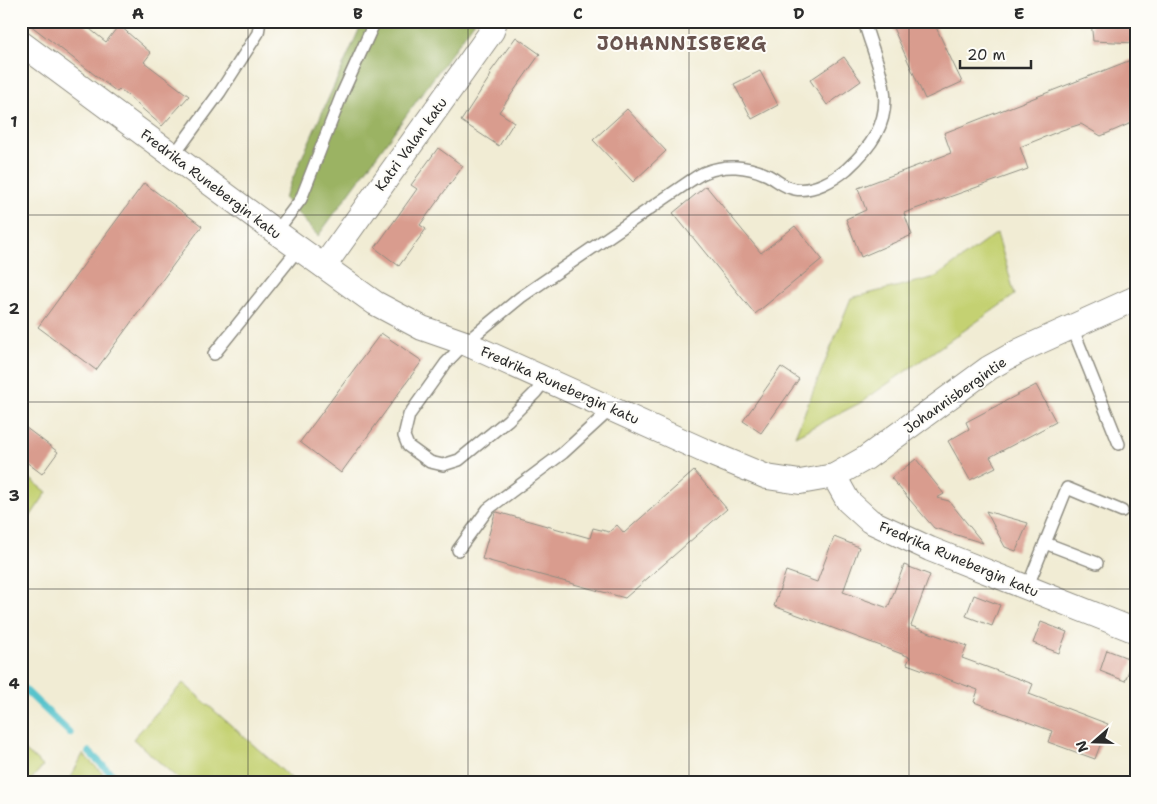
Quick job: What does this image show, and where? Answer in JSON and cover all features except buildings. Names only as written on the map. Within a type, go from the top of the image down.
[{"type":"street","name":"Katri Valan katu","points":[[324,266],[492,31],[496,21]]},
{"type":"street","name":"Fredrika Runebergin katu","points":[[21,44],[375,303],[406,320],[546,378],[611,409],[767,477],[800,482],[834,476],[848,500],[870,521],[930,550],[1136,632]]},
{"type":"street","name":"Johannisbergintie","points":[[834,476],[866,458],[989,368],[1021,350],[1136,298]]},
{"type":"lane","points":[[174,156],[220,92],[258,33],[260,21]]},
{"type":"lane","points":[[276,232],[301,199],[342,94],[375,21]]},
{"type":"lane","points":[[546,378],[536,392],[508,420],[459,460],[443,464],[430,462],[408,446],[404,436],[409,415],[446,363],[465,343],[521,297],[690,181],[706,172],[730,166],[747,168],[766,174],[783,186],[797,190],[829,182],[860,157],[882,125],[884,108],[884,91],[864,21]]},
{"type":"lane","points":[[214,354],[299,248]]},
{"type":"lane","points":[[1072,327],[1119,444]]},
{"type":"lane","points":[[458,550],[488,509],[563,453],[611,409]]},
{"type":"lane","points":[[1027,588],[1067,488],[1122,511]]},
{"type":"lane","points":[[1045,543],[1097,563]]},
{"type":"green space","points":[[363,21],[475,21],[318,236],[284,198]]},
{"type":"green space","points":[[997,233],[1015,295],[860,403],[795,436],[851,298],[936,277]]},
{"type":"green space","points":[[21,472],[47,492],[21,530]]},
{"type":"green space","points":[[183,683],[292,779],[289,783],[183,783],[133,739]]},
{"type":"green space","points":[[21,747],[43,766],[28,783],[21,783]]},
{"type":"green space","points":[[83,754],[112,783],[68,783]]},
{"type":"waterway","points":[[21,686],[70,733]]},
{"type":"waterway","points":[[89,752],[121,783]]},
{"type":"district","name":"JOHANNISBERG","points":[[682,43]]}]
